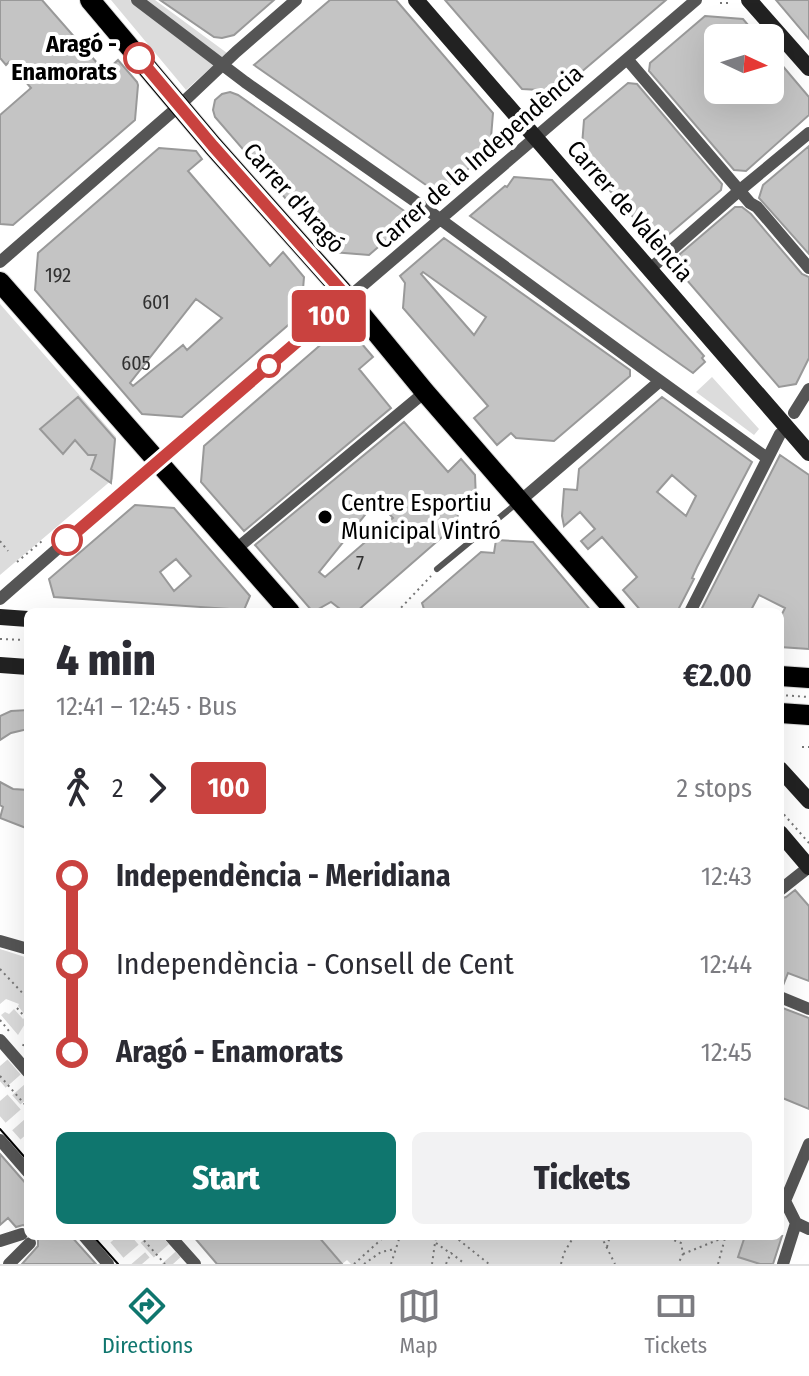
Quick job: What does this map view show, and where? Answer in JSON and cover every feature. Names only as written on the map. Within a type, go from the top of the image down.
[{"type":"main road","name":"Carrer d'Aragó","points":[[90,0],[613,608]]},
{"type":"main road","name":"Carrer de València","points":[[416,0],[809,453]]},
{"type":"main road","points":[[749,0],[809,68]]},
{"type":"main road","points":[[0,282],[286,608]]},
{"type":"main road","points":[[0,617],[24,619]]},
{"type":"main road","points":[[0,665],[24,667]]},
{"type":"main road","points":[[784,676],[809,678]]},
{"type":"main road","points":[[784,713],[809,715]]},
{"type":"main road","points":[[784,773],[809,801]]},
{"type":"main road","points":[[784,838],[809,867]]},
{"type":"street","points":[[137,0],[222,65],[767,458]]},
{"type":"street","points":[[0,262],[296,0]]},
{"type":"street","name":"Carrer de la Independència","points":[[0,599],[696,0]]},
{"type":"street","points":[[627,59],[809,268]]},
{"type":"street","points":[[650,269],[809,133]]},
{"type":"street","points":[[520,501],[663,383]]},
{"type":"street","points":[[794,413],[809,389]]},
{"type":"street","points":[[233,550],[425,392]]},
{"type":"street","points":[[692,608],[780,434]]},
{"type":"street","points":[[784,887],[809,867]]},
{"type":"street","points":[[0,941],[24,948]]},
{"type":"street","points":[[784,999],[809,1009]]},
{"type":"street","points":[[0,1040],[24,1067]]},
{"type":"street","points":[[0,1140],[24,1167]]},
{"type":"street","points":[[784,1196],[809,1144]]},
{"type":"street","points":[[784,1203],[796,1223],[809,1229]]},
{"type":"street","points":[[783,1264],[796,1223]]},
{"type":"street","points":[[0,1241],[24,1238]]},
{"type":"street","points":[[9,1264],[25,1240]]},
{"type":"street","points":[[87,1240],[108,1264]]},
{"type":"street","points":[[174,1240],[195,1264]]},
{"type":"lane","points":[[437,569],[520,501]]},
{"type":"path","points":[[720,3],[728,3]]},
{"type":"path","points":[[0,541],[8,551]]},
{"type":"path","points":[[401,608],[437,569]]},
{"type":"path","points":[[0,639],[24,640]]},
{"type":"path","points":[[784,695],[809,697]]},
{"type":"path","points":[[802,747],[809,747]]},
{"type":"path","points":[[784,815],[809,843]]},
{"type":"path","points":[[0,969],[24,995]]},
{"type":"path","points":[[17,1008],[24,1016]]},
{"type":"path","points":[[22,1047],[24,1042]]},
{"type":"path","points":[[0,1076],[24,1103]]},
{"type":"path","points":[[144,1240],[165,1264]]},
{"type":"path","points":[[354,1264],[381,1240]]},
{"type":"path","points":[[391,1264],[398,1240]]},
{"type":"path","points":[[432,1264],[435,1240]]},
{"type":"path","points":[[459,1240],[489,1264]]},
{"type":"path","points":[[561,1264],[572,1240]]},
{"type":"path","points":[[673,1240],[681,1243],[683,1254],[678,1264]]},
{"type":"path","points":[[683,1254],[716,1240]]},
{"type":"path","points":[[718,1264],[725,1240]]},
{"type":"path","points":[[606,1242],[615,1264]]},
{"type":"path","points":[[435,1243],[465,1264]]},
{"type":"path","points":[[364,1264],[381,1252],[395,1249]]},
{"type":"path","points":[[446,1264],[451,1253]]},
{"type":"shaded area","points":[[111,0],[155,0],[227,53],[186,90]]},
{"type":"shaded area","points":[[0,304],[116,437],[113,479],[0,575]]},
{"type":"shaded area","points":[[712,377],[759,429],[754,435],[696,392]]},
{"type":"shaded area","points":[[0,949],[24,957],[24,1014],[19,1004],[6,999],[0,1004]]},
{"type":"shaded area","points":[[14,1009],[23,1019],[24,1025],[18,1035],[1,1015],[5,1012],[9,1014]]},
{"type":"shaded area","points":[[321,1240],[780,1240],[773,1264],[351,1264],[347,1260],[342,1264]]},
{"type":"building","points":[[0,0],[42,0],[105,72],[118,60],[138,85],[135,120],[13,225],[0,224],[0,115],[31,88],[9,62],[6,65],[0,58]]},
{"type":"building","points":[[160,0],[274,0],[234,35],[222,38],[214,37]]},
{"type":"building","points":[[330,0],[396,0],[493,113],[490,150],[439,194],[254,65]]},
{"type":"building","points":[[445,0],[666,0],[559,91],[522,89]]},
{"type":"building","points":[[776,0],[809,0],[809,39]]},
{"type":"building","points":[[705,16],[743,19],[747,24],[704,24],[704,104],[784,104],[784,68],[809,97],[809,115],[746,171],[734,170],[649,71],[650,63]]},
{"type":"building","points":[[628,83],[637,84],[722,184],[721,190],[667,236],[649,235],[581,158],[584,120]]},
{"type":"building","points":[[230,92],[413,217],[369,255],[332,252],[215,117],[215,100]]},
{"type":"building","points":[[809,146],[809,254],[759,198],[763,185]]},
{"type":"building","points":[[159,148],[196,151],[202,159],[188,171],[270,266],[283,252],[304,277],[301,314],[182,417],[142,414],[35,290],[38,253]],"holes":[[[196,299],[222,318],[187,350],[183,345],[133,386],[130,383]]]},
{"type":"building","points":[[514,177],[552,180],[704,356],[705,362],[693,373],[470,216],[507,187]]},
{"type":"building","points":[[735,207],[742,207],[751,214],[802,274],[809,277],[809,358],[796,384],[779,387],[679,271],[680,254]]},
{"type":"building","points":[[444,238],[630,370],[630,376],[554,441],[516,438],[511,433],[497,445],[474,418],[488,406],[403,308],[405,283],[400,276]],"holes":[[[423,272],[486,317],[474,335],[421,274]]]},
{"type":"building","points":[[325,341],[362,344],[373,357],[359,369],[391,408],[244,531],[201,482],[204,446]]},
{"type":"building","points":[[78,397],[115,439],[111,483],[91,469],[96,455],[88,455],[75,440],[63,454],[40,429]]},
{"type":"building","points":[[662,397],[752,462],[679,608],[639,608],[623,590],[637,577],[602,537],[588,549],[581,541],[595,529],[580,512],[564,526],[564,489],[577,490],[579,469]],"holes":[[[672,475],[696,496],[686,516],[657,492]]]},
{"type":"building","points":[[404,422],[448,472],[461,459],[475,475],[476,500],[459,499],[457,524],[361,608],[339,608],[331,602],[320,608],[310,608],[255,545]],"holes":[[[377,500],[393,518],[325,577],[319,572]]]},
{"type":"building","points":[[780,455],[809,475],[809,649],[784,647],[785,608],[759,595],[752,608],[702,608]]},
{"type":"building","points":[[135,505],[174,508],[250,596],[245,608],[54,597],[49,579]],"holes":[[[176,559],[191,576],[174,591],[160,572]]]},
{"type":"building","points":[[496,540],[533,542],[589,608],[424,608],[422,603],[481,552],[494,553]]},
{"type":"building","points":[[24,710],[24,730],[0,740],[0,716]]},
{"type":"building","points":[[0,782],[13,789],[24,790],[24,827],[0,818],[3,807],[0,805]]},
{"type":"building","points":[[795,890],[809,906],[809,981],[788,973],[784,983],[786,897]]},
{"type":"building","points":[[784,1009],[809,1018],[809,1109],[784,1099]]},
{"type":"building","points":[[0,1154],[24,1181],[24,1225],[16,1227],[8,1218],[0,1225]]},
{"type":"building","points":[[38,1240],[75,1240],[96,1264],[22,1264],[38,1246]]},
{"type":"building","points":[[196,1240],[321,1240],[342,1264],[217,1264]]},
{"type":"building","points":[[744,1240],[781,1240],[773,1264],[760,1264],[738,1257]]},
{"type":"tunnel","points":[[0,1066],[24,1093]]},
{"type":"tunnel","points":[[0,1101],[24,1128]]},
{"type":"tunnel","points":[[121,1240],[142,1264]]},
{"type":"tunnel","points":[[152,1240],[173,1264]]},
{"type":"tram line","points":[[0,1129],[24,1156]]},
{"type":"tram line","points":[[97,1240],[118,1264]]},
{"type":"bus line","name":"100","points":[[67,540],[348,298],[139,58]]},
{"type":"place","name":"Aragó - Enamorats","points":[[139,58]]},
{"type":"place","name":"Centre Esportiu Municipal Vintró","points":[[325,517]]}]
